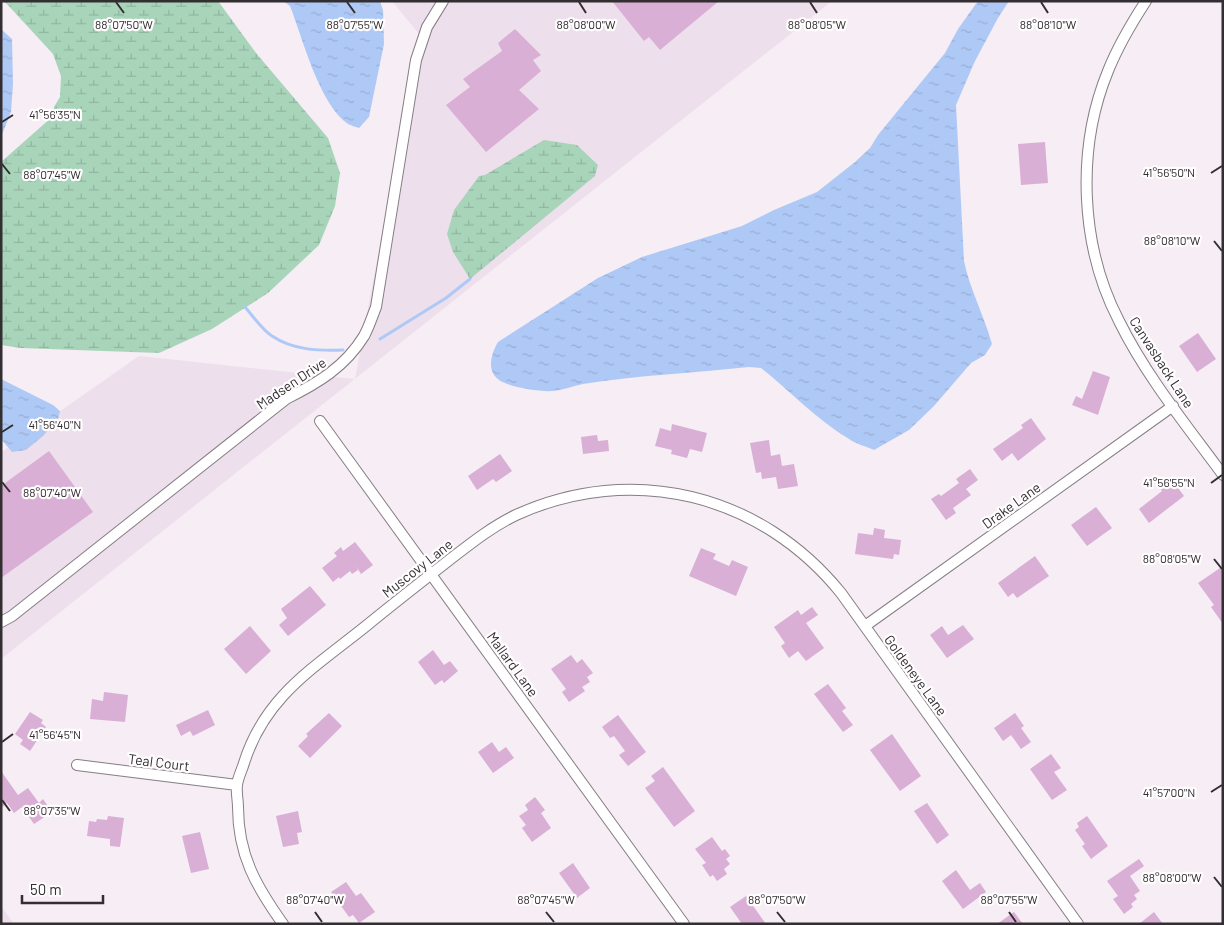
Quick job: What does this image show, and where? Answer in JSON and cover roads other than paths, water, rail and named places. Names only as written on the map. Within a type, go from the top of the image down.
[{"type":"street","name":"Madsen Drive","points":[[1,622],[12,616],[286,399],[312,386],[341,365],[364,335],[376,307],[416,60],[427,27],[442,1]]},
{"type":"street","name":"Canvasback Lane","points":[[1146,1],[1124,35],[1108,70],[1090,137],[1087,198],[1089,223],[1095,255],[1106,292],[1118,320],[1135,350],[1223,475]]},
{"type":"street","name":"Drake Lane","points":[[865,626],[1173,406]]},
{"type":"street","name":"Mallard Lane","points":[[320,421],[684,924]]},
{"type":"street","name":"Muscovy Lane","points":[[237,785],[254,736],[263,719],[277,701],[298,681],[482,535],[516,516],[548,502],[577,495],[610,490],[649,490],[687,495]]},
{"type":"street","name":"Goldeneye Lane","points":[[687,495],[735,511],[766,526],[790,542],[816,564],[865,626],[1078,924]]},
{"type":"street","name":"Teal Court","points":[[77,765],[237,785]]},
{"type":"street","points":[[237,785],[242,849],[264,895],[284,924]]},
{"type":"water","points":[[283,1],[380,1],[383,10],[384,44],[369,117],[359,128],[348,124],[338,115],[320,87],[290,6]]},
{"type":"water","points":[[978,1],[1009,1],[975,61],[956,105],[964,261],[992,344],[985,355],[971,363],[934,406],[909,430],[874,450],[858,444],[826,423],[761,368],[749,367],[624,378],[553,391],[509,385],[494,375],[491,359],[498,342],[598,278],[642,257],[742,226],[817,192],[870,148],[878,135],[945,53],[958,29]]},
{"type":"water","points":[[1,29],[12,39],[13,84],[11,112],[1,137]]},
{"type":"water","points":[[1,379],[53,405],[60,411],[58,419],[43,436],[26,450],[12,452],[1,439]]},
{"type":"waterway","points":[[380,339],[446,298],[470,279]]},
{"type":"waterway","points":[[245,307],[265,330],[280,341],[306,349],[343,350]]}]
